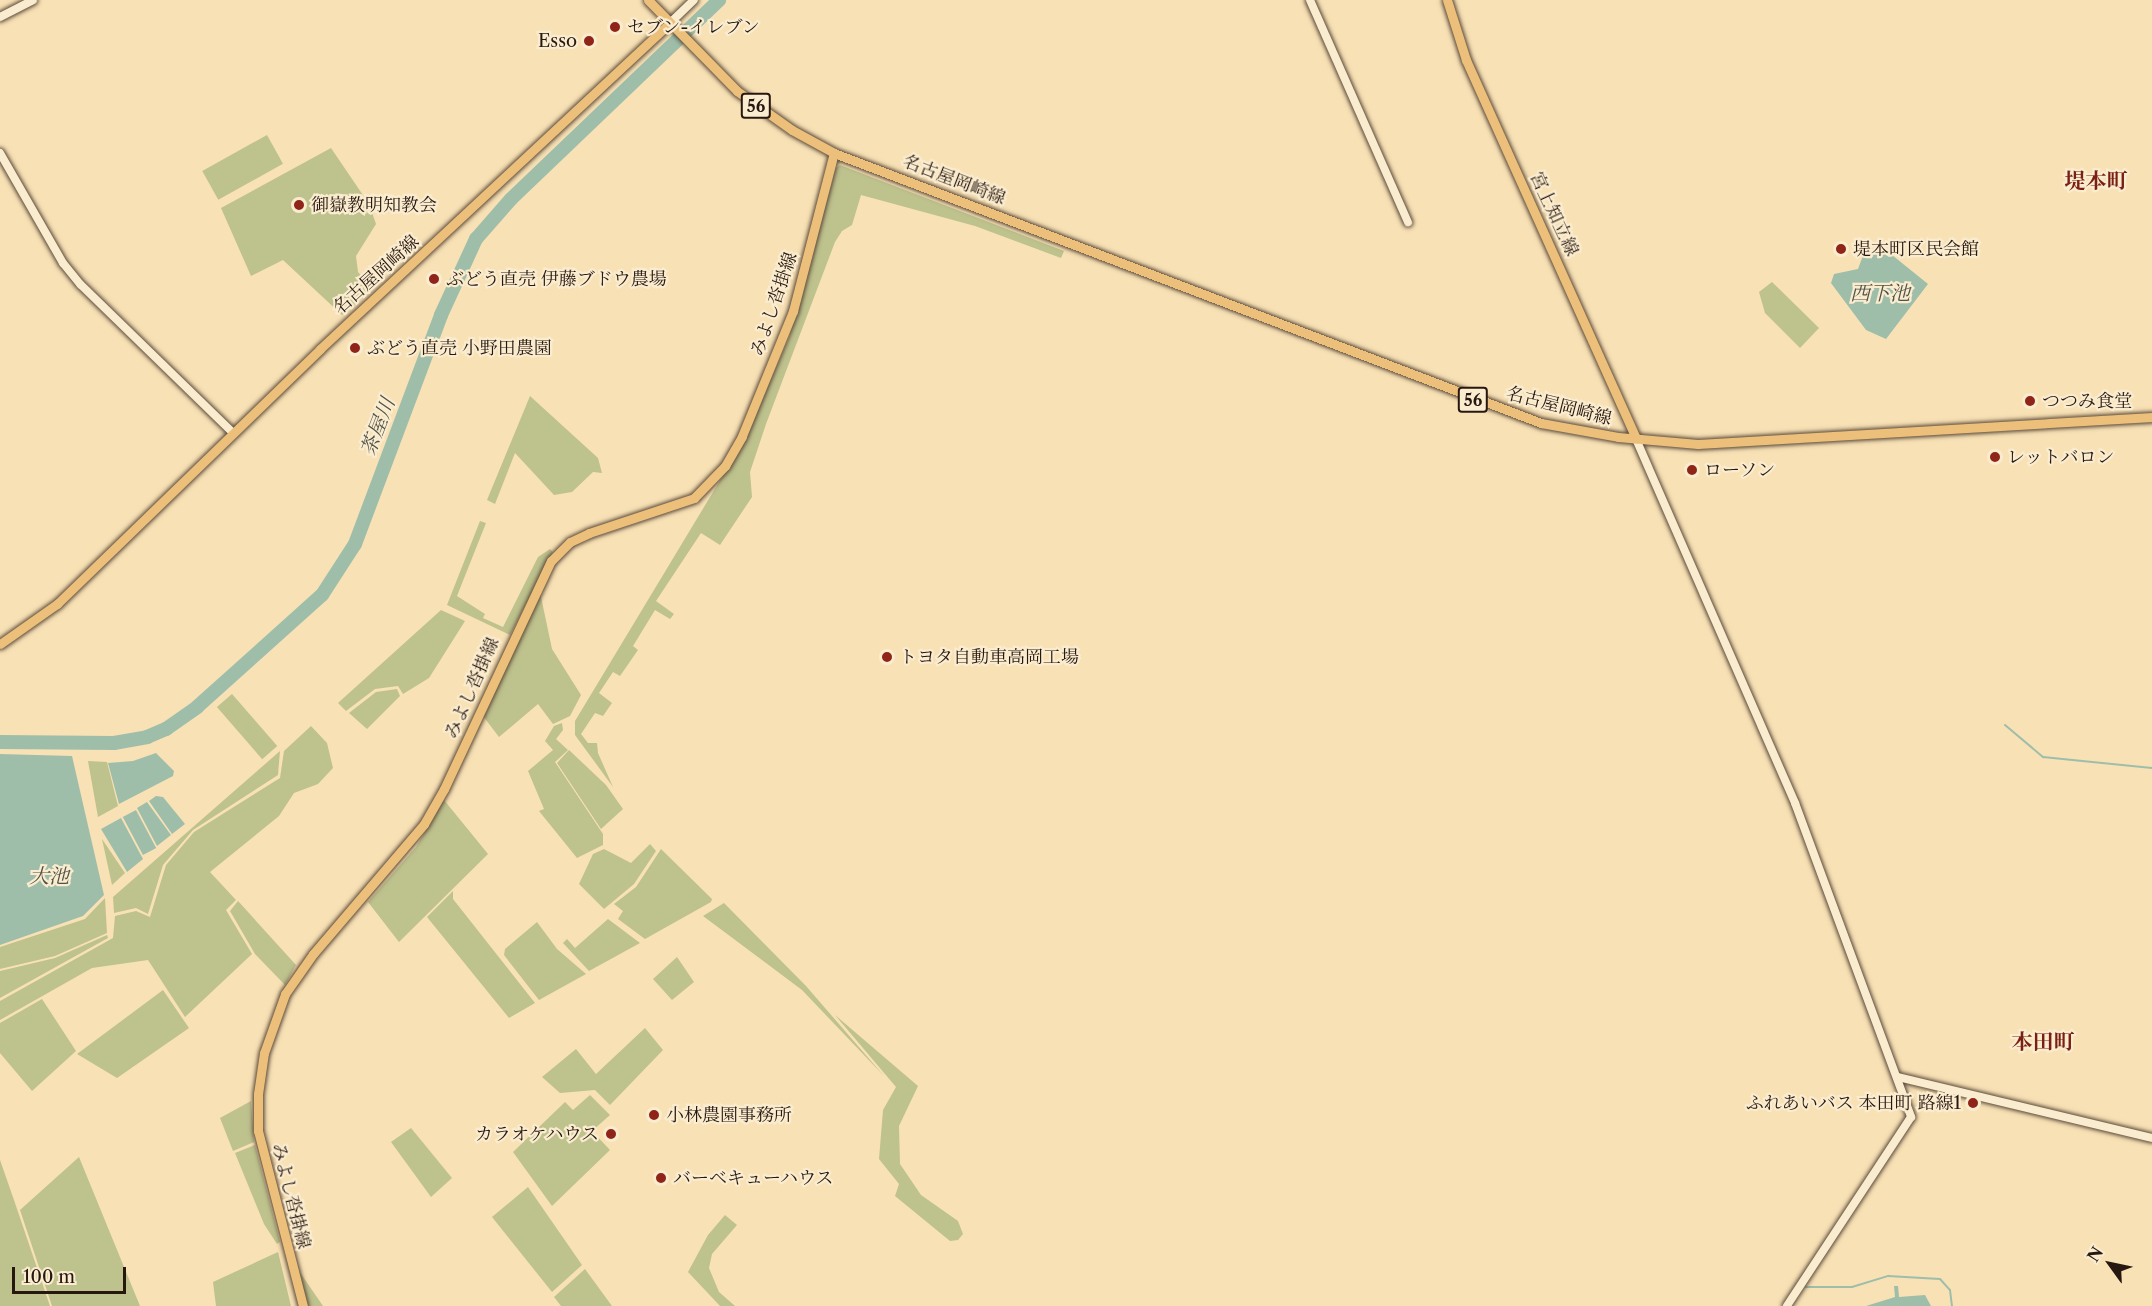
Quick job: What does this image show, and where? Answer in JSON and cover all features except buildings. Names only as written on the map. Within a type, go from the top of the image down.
[{"type":"main road","points":[[648,0],[670,23]]},
{"type":"main road","name":"宮上知立線","points":[[1447,0],[1466,60],[1636,440]]},
{"type":"main road","name":"名古屋岡崎線","points":[[0,644],[57,604],[233,433],[670,23],[757,107],[834,153],[1509,413],[1541,423],[1636,440],[1698,444],[2152,417]]},
{"type":"main road","name":"みよし沓掛線","points":[[303,1306],[258,1131],[264,1053],[285,994],[313,954],[424,824],[444,789],[551,561],[570,542],[589,533],[694,498],[725,466],[742,436],[792,311],[834,153]]},
{"type":"street","points":[[0,17],[33,0]]},
{"type":"street","points":[[670,23],[694,0]]},
{"type":"street","points":[[1310,0],[1408,222]]},
{"type":"street","points":[[0,153],[63,263],[81,285],[233,433]]},
{"type":"street","points":[[1636,440],[1791,793],[1898,1077],[1909,1121],[1787,1306]]},
{"type":"street","points":[[1898,1077],[2152,1138]]},
{"type":"green space","points":[[267,135],[283,164],[218,200],[202,171]]},
{"type":"green space","points":[[331,148],[369,204],[376,224],[356,256],[358,272],[373,289],[342,315],[283,260],[251,276],[221,208]]},
{"type":"green space","points":[[840,165],[1064,251],[1061,258],[975,226],[861,195],[852,225],[842,231],[835,242],[766,424],[750,472],[752,497],[720,545],[701,533],[656,601],[674,614],[670,619],[655,610],[633,646],[638,650],[620,676],[613,672],[599,693],[612,703],[603,716],[595,713],[581,734],[588,743],[597,743],[598,753],[613,787],[575,735],[575,721],[745,439],[789,338],[836,168]]},
{"type":"green space","points":[[1772,282],[1819,328],[1800,348],[1765,313],[1759,292]]},
{"type":"green space","points":[[530,396],[598,458],[602,473],[593,472],[572,492],[554,495],[515,453],[495,504],[487,500]]},
{"type":"green space","points":[[480,521],[486,523],[457,596],[485,614],[483,618],[503,627],[538,557],[550,549],[553,552],[510,635],[447,605]]},
{"type":"green space","points":[[540,592],[552,649],[581,695],[570,716],[553,724],[538,704],[499,737],[483,716]]},
{"type":"green space","points":[[441,610],[465,621],[429,678],[403,694],[398,686],[375,689],[346,711],[338,703]]},
{"type":"green space","points":[[397,689],[400,696],[367,729],[349,713],[376,692]]},
{"type":"green space","points":[[232,694],[277,746],[262,759],[217,707]]},
{"type":"green space","points":[[562,723],[563,730],[556,739],[568,750],[555,762],[603,834],[603,845],[577,858],[539,811],[544,809],[528,771],[553,750],[545,741],[554,726]]},
{"type":"green space","points":[[311,726],[327,743],[333,768],[318,784],[294,793],[279,816],[210,872],[236,900],[226,910],[252,954],[185,1017],[148,960],[92,968],[0,1020],[0,1001],[113,938],[115,916],[136,911],[150,917],[166,865],[194,832],[280,778],[284,751]]},
{"type":"green space","points":[[569,750],[606,785],[623,809],[601,829],[557,763]]},
{"type":"green space","points":[[280,751],[278,775],[193,830],[163,865],[148,914],[136,908],[114,913],[113,897]]},
{"type":"green space","points":[[88,761],[107,762],[118,806],[98,817]]},
{"type":"green space","points":[[444,800],[488,854],[399,942],[368,902],[416,847]]},
{"type":"green space","points":[[102,839],[125,873],[112,885]]},
{"type":"green space","points":[[650,844],[656,851],[634,884],[604,909],[579,884],[593,854],[604,849],[631,863]]},
{"type":"green space","points":[[661,849],[712,899],[711,902],[645,939],[618,919],[623,911],[614,904],[636,887]]},
{"type":"green space","points":[[453,891],[453,899],[535,1003],[509,1018],[427,917]]},
{"type":"green space","points":[[105,898],[107,933],[55,956],[0,969],[0,947],[85,919]]},
{"type":"green space","points":[[238,901],[296,965],[285,985],[255,954],[230,911]]},
{"type":"green space","points":[[724,903],[806,986],[884,1076],[802,990],[703,916]]},
{"type":"green space","points":[[608,919],[640,943],[589,971],[563,943],[567,939],[575,948]]},
{"type":"green space","points":[[537,922],[557,949],[586,974],[539,1000],[504,955],[505,949]]},
{"type":"green space","points":[[107,935],[108,938],[0,998],[0,971],[55,958]]},
{"type":"green space","points":[[677,957],[694,982],[672,1000],[653,979]]},
{"type":"green space","points":[[163,990],[189,1028],[117,1078],[77,1054]]},
{"type":"green space","points":[[42,999],[76,1051],[32,1091],[0,1053],[0,1023]]},
{"type":"green space","points":[[835,1015],[918,1086],[899,1126],[900,1164],[921,1195],[958,1221],[963,1234],[958,1240],[950,1241],[895,1196],[899,1184],[879,1159],[883,1110],[896,1087]]},
{"type":"green space","points":[[645,1028],[663,1050],[610,1105],[595,1090],[560,1093],[542,1077],[576,1049],[596,1074]]},
{"type":"green space","points":[[590,1095],[610,1115],[592,1131],[610,1150],[552,1206],[513,1152],[565,1102],[573,1110]]},
{"type":"green space","points":[[251,1101],[254,1142],[233,1151],[220,1118]]},
{"type":"green space","points":[[411,1128],[452,1178],[431,1197],[391,1142]]},
{"type":"green space","points":[[255,1145],[280,1242],[277,1244],[264,1224],[235,1153]]},
{"type":"green space","points":[[79,1157],[140,1306],[52,1306],[20,1210]]},
{"type":"green space","points":[[0,1160],[15,1203],[50,1306],[0,1306]]},
{"type":"green space","points":[[528,1187],[582,1265],[552,1292],[492,1217]]},
{"type":"green space","points":[[725,1215],[737,1225],[712,1254],[709,1268],[719,1292],[735,1306],[720,1306],[688,1272],[708,1235]]},
{"type":"green space","points":[[278,1252],[291,1306],[216,1306],[213,1282]]},
{"type":"green space","points":[[297,1268],[323,1306],[307,1306]]},
{"type":"green space","points":[[585,1269],[612,1306],[561,1306],[554,1297]]},
{"type":"water","name":"西下池","points":[[1864,253],[1892,255],[1928,284],[1886,339],[1866,330],[1831,283],[1834,274],[1858,269]]},
{"type":"water","points":[[156,753],[174,771],[173,776],[119,804],[108,763],[133,761]]},
{"type":"water","name":"大池","points":[[0,754],[72,756],[104,895],[83,916],[0,945]]},
{"type":"water","points":[[156,796],[163,797],[185,824],[172,834],[149,801]]},
{"type":"water","points":[[147,802],[171,835],[157,846],[137,808]]},
{"type":"water","points":[[136,810],[156,848],[143,855],[123,817]]},
{"type":"water","points":[[121,818],[143,859],[127,872],[101,829]]},
{"type":"water","points":[[1894,1286],[1898,1286],[1899,1297],[1925,1295],[1931,1306],[1866,1306],[1895,1297]]},
{"type":"waterway","name":"茶屋川","points":[[0,742],[114,743],[147,737],[166,729],[197,707],[322,595],[355,544],[441,315],[476,239],[511,199],[719,0]]},
{"type":"waterway","points":[[2005,725],[2043,757],[2152,768]]},
{"type":"waterway","points":[[1806,1287],[1852,1287],[1888,1276],[1940,1279],[1950,1290],[1952,1306]]},
{"type":"place","name":"セブン-イレブン","points":[[615,27]]},
{"type":"place","name":"Esso","points":[[589,41]]},
{"type":"place","name":"御嶽教明知教会","points":[[299,205]]},
{"type":"place","name":"堤本町区民会館","points":[[1841,249]]},
{"type":"place","name":"ぶどう直売 伊藤ブドウ農場","points":[[434,279]]},
{"type":"place","name":"ぶどう直売 小野田農園","points":[[355,348]]},
{"type":"place","name":"つつみ食堂","points":[[2030,401]]},
{"type":"place","name":"レットバロン","points":[[1995,457]]},
{"type":"place","name":"ローソン","points":[[1692,470]]},
{"type":"place","name":"トヨタ自動車高岡工場","points":[[887,657]]},
{"type":"place","name":"ふれあいバス 本田町 路線1","points":[[1973,1103]]},
{"type":"place","name":"小林農園事務所","points":[[654,1115]]},
{"type":"place","name":"カラオケハウス","points":[[611,1134]]},
{"type":"place","name":"バーベキューハウス","points":[[661,1178]]},
{"type":"district","name":"堤本町","points":[[2096,181]]},
{"type":"district","name":"本田町","points":[[2043,1042]]}]
